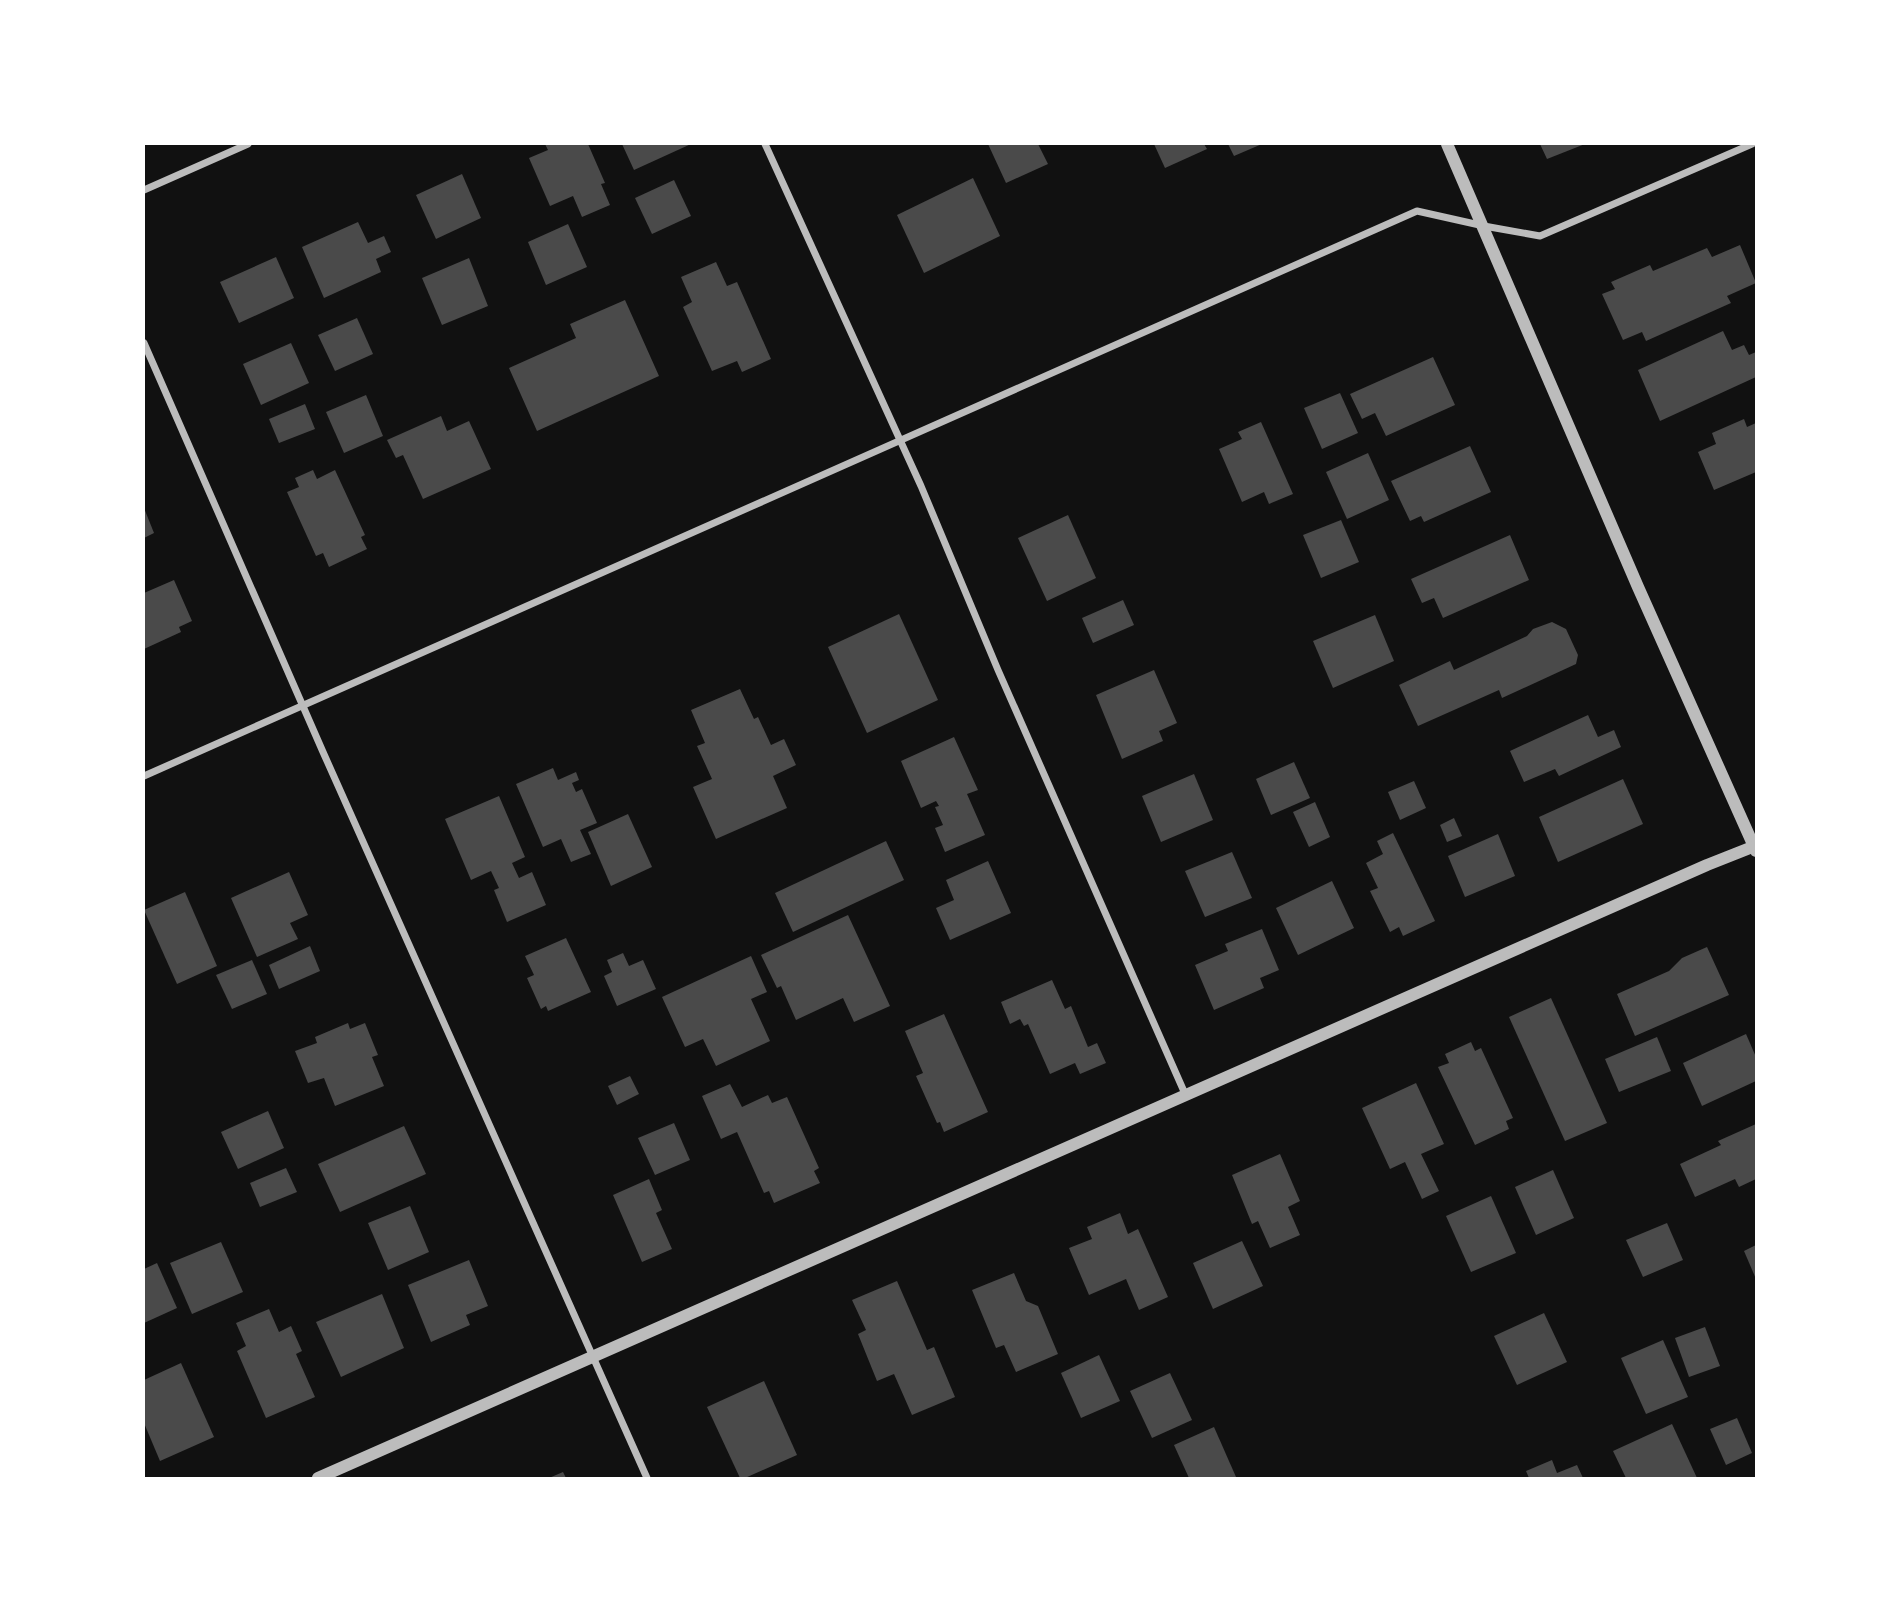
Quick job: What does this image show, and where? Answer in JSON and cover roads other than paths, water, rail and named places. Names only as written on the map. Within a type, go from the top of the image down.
[{"type":"street","points":[[144,190],[248,144]]},
{"type":"street","points":[[765,144],[901,441],[998,670],[1186,1096]]},
{"type":"street","points":[[318,1479],[593,1355],[1707,865],[1756,847],[1633,574],[1447,144]]},
{"type":"street","points":[[144,776],[1417,211],[1540,236],[1752,144]]},
{"type":"street","points":[[144,342],[647,1479]]}]
